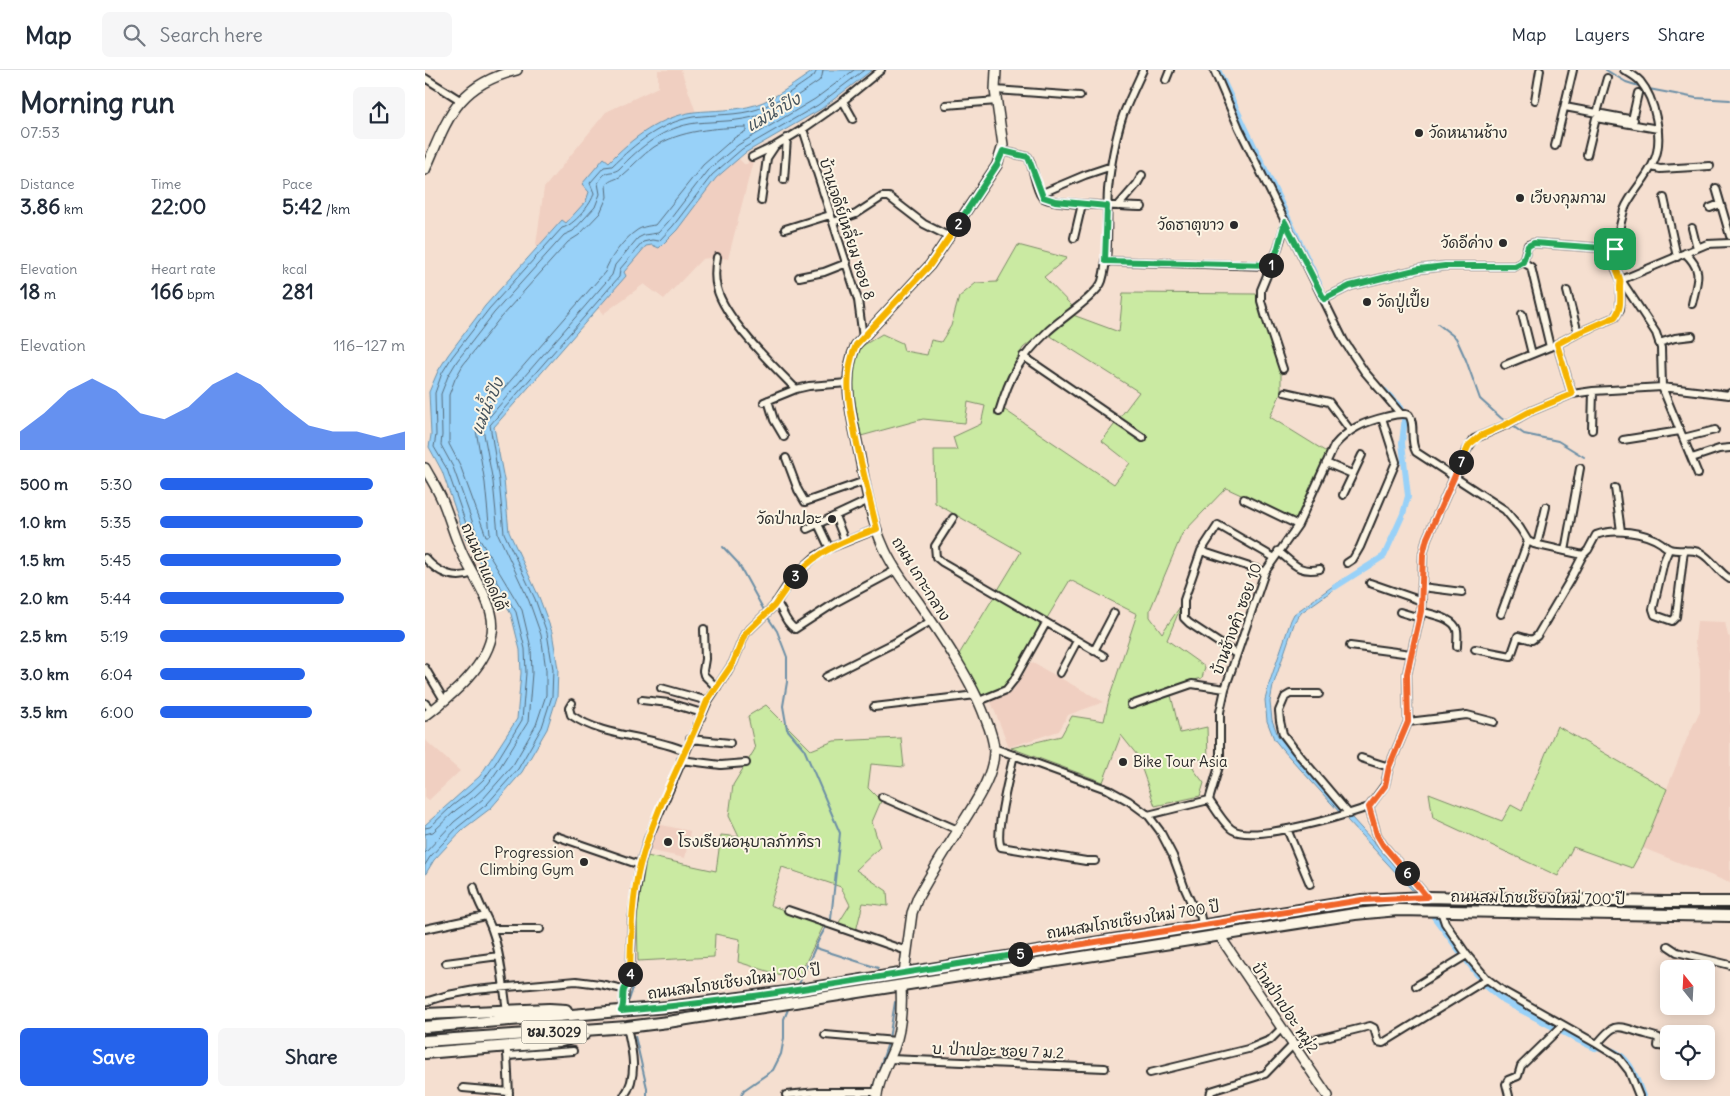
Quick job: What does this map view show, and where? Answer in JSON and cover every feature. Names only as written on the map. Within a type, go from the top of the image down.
[{"type":"main road","name":"ถนนสมโภชเชียงใหม่ 700 ปี","points":[[505,1016],[549,1009],[604,1013],[787,992],[1202,924],[1362,900],[1427,897],[1730,902]]},
{"type":"main road","name":"ถนนสมโภชเชียงใหม่ 700 ปี","points":[[425,1041],[627,1027],[798,1002],[1355,914],[1398,910],[1730,916]]},
{"type":"main road","points":[[425,1014],[505,1016]]},
{"type":"main road","name":"ชม.3029","points":[[425,1027],[505,1016]]},
{"type":"main road","points":[[425,1053],[507,1051],[558,1042],[607,1028]]},
{"type":"street","points":[[425,170],[450,115],[460,100],[488,79],[517,70]]},
{"type":"street","points":[[752,157],[803,129],[843,101],[881,70]]},
{"type":"street","points":[[996,70],[995,90],[1003,151],[1028,157],[1041,194],[1046,199],[1107,206],[1141,206]]},
{"type":"street","points":[[999,412],[1010,378],[1023,356],[1047,331],[1096,290],[1102,282],[1105,261],[1107,206],[1112,166],[1123,117],[1143,70]]},
{"type":"street","points":[[1166,80],[1170,70]]},
{"type":"street","points":[[1214,70],[1239,128],[1285,222],[1326,298],[1344,341],[1365,371],[1402,413],[1411,417],[1412,445],[1416,452],[1505,510],[1521,528],[1528,541],[1537,545],[1583,555]]},
{"type":"street","points":[[1535,100],[1540,70]]},
{"type":"street","points":[[1555,146],[1573,70]]},
{"type":"street","points":[[1624,70],[1636,77],[1653,109],[1658,127],[1659,144],[1652,166],[1627,203],[1613,254],[1614,262],[1621,280],[1657,333],[1662,387],[1698,474]]},
{"type":"street","points":[[425,78],[460,100]]},
{"type":"street","points":[[1597,113],[1607,78]]},
{"type":"street","points":[[995,90],[1080,96]]},
{"type":"street","points":[[1632,120],[1642,90]]},
{"type":"street","points":[[843,101],[853,119]]},
{"type":"street","points":[[946,105],[997,101]]},
{"type":"street","points":[[1565,107],[1658,127]]},
{"type":"street","points":[[1587,155],[1596,118],[1658,127]]},
{"type":"street","name":"บ้านเจดีย์เหลี่ยม ซอย 8","points":[[803,129],[859,300],[863,338]]},
{"type":"street","points":[[784,180],[787,138]]},
{"type":"street","points":[[761,201],[767,158],[775,146]]},
{"type":"street","name":"ถนน เกาะกลาง","points":[[903,973],[912,913],[918,897],[987,778],[993,765],[994,748],[989,727],[978,698],[931,621],[896,570],[884,548],[869,500],[851,416],[848,383],[852,354],[856,345],[930,265],[997,165],[1003,151]]},
{"type":"street","points":[[1041,194],[1085,175],[1112,166]]},
{"type":"street","points":[[1652,166],[1660,168],[1710,166]]},
{"type":"street","points":[[1118,206],[1137,184],[1142,175]]},
{"type":"street","points":[[1715,188],[1730,236]]},
{"type":"street","points":[[785,229],[856,214],[874,201],[889,196],[924,224],[950,237]]},
{"type":"street","points":[[1664,198],[1677,257]]},
{"type":"street","points":[[1074,238],[1082,204]]},
{"type":"street","points":[[1710,208],[1720,204]]},
{"type":"street","points":[[1283,369],[1261,301],[1261,290],[1277,251],[1285,222]]},
{"type":"street","points":[[1692,228],[1697,248]]},
{"type":"street","points":[[1326,298],[1350,286],[1419,269],[1445,266],[1515,266],[1523,262],[1528,246],[1534,243],[1615,249]]},
{"type":"street","points":[[1621,280],[1707,244],[1730,243]]},
{"type":"street","points":[[1685,253],[1698,269],[1692,304]]},
{"type":"street","points":[[717,257],[715,271],[717,289],[724,305],[749,339],[796,389]]},
{"type":"street","points":[[1105,261],[1271,266]]},
{"type":"street","points":[[1523,262],[1531,267],[1550,347]]},
{"type":"street","points":[[799,277],[824,272],[847,263]]},
{"type":"street","points":[[1505,365],[1557,344],[1615,317],[1620,309],[1621,280]]},
{"type":"street","points":[[1567,291],[1578,333]]},
{"type":"street","points":[[1522,314],[1532,354]]},
{"type":"street","points":[[861,319],[867,325],[873,327]]},
{"type":"street","points":[[1659,343],[1675,338],[1692,336]]},
{"type":"street","points":[[1557,344],[1572,394]]},
{"type":"street","points":[[1023,356],[1143,438]]},
{"type":"street","points":[[784,437],[766,401],[809,386],[848,383]]},
{"type":"street","points":[[1148,815],[1209,800],[1233,830],[1246,833],[1287,829],[1349,814],[1369,807],[1385,786],[1389,767],[1408,722],[1407,674],[1421,615],[1423,554],[1427,538],[1465,453],[1474,439],[1535,409],[1572,394],[1662,387],[1730,394]]},
{"type":"street","points":[[1592,430],[1593,391]]},
{"type":"street","points":[[1285,392],[1329,402],[1350,430]]},
{"type":"street","name":"บ้านช้างคำ ซอย 10","points":[[1209,800],[1220,763],[1220,712],[1225,689],[1265,572],[1273,557],[1298,524],[1334,446],[1350,430],[1364,422],[1402,413]]},
{"type":"street","points":[[1347,563],[1353,559],[1360,547],[1396,462],[1382,418]]},
{"type":"street","points":[[1683,438],[1715,430]]},
{"type":"street","points":[[1623,440],[1679,431]]},
{"type":"street","points":[[1692,458],[1730,448]]},
{"type":"street","points":[[1343,495],[1351,474],[1362,455]]},
{"type":"street","points":[[786,458],[797,490],[805,502],[865,481]]},
{"type":"street","points":[[1326,463],[1351,474]]},
{"type":"street","name":"ถนนป่าแดดใต้","points":[[425,468],[492,615],[491,637],[483,658],[471,674],[429,713]]},
{"type":"street","points":[[1565,551],[1581,468]]},
{"type":"street","points":[[1615,488],[1621,531]]},
{"type":"street","points":[[1244,499],[1298,524]]},
{"type":"street","points":[[807,529],[869,500]]},
{"type":"street","points":[[1537,545],[1546,507]]},
{"type":"street","points":[[835,516],[845,541]]},
{"type":"street","points":[[953,518],[935,546],[936,557],[1104,656]]},
{"type":"street","points":[[818,524],[827,543]]},
{"type":"street","points":[[1236,654],[1184,618],[1184,600],[1201,551],[1218,525],[1273,557]]},
{"type":"street","points":[[621,1011],[625,989],[630,979],[632,920],[640,865],[648,839],[707,701],[733,663],[745,634],[777,602],[790,581],[816,556],[845,541],[877,529]]},
{"type":"street","points":[[1475,649],[1511,656],[1518,636],[1531,640],[1537,636],[1596,535],[1610,531],[1621,531],[1644,537],[1660,542],[1669,549],[1698,552],[1704,555],[1730,579]]},
{"type":"street","points":[[1501,614],[1528,541]]},
{"type":"street","points":[[1669,549],[1664,561],[1653,609],[1655,615],[1672,621],[1676,617],[1684,550]]},
{"type":"street","points":[[1201,551],[1265,572]]},
{"type":"street","points":[[1278,551],[1301,569],[1307,571],[1320,569]]},
{"type":"street","points":[[425,558],[439,572],[455,576],[473,574]]},
{"type":"street","points":[[777,602],[786,621],[795,628],[839,601],[896,570]]},
{"type":"street","points":[[1369,583],[1422,601]]},
{"type":"street","points":[[1422,587],[1462,592]]},
{"type":"street","points":[[1400,612],[1447,619],[1454,625],[1457,632],[1457,647]]},
{"type":"street","points":[[1094,650],[1114,613]]},
{"type":"street","points":[[826,677],[894,643],[931,621]]},
{"type":"street","points":[[874,707],[978,698],[1006,690],[1014,680],[1046,623]]},
{"type":"street","points":[[704,629],[705,659],[703,671],[717,688]]},
{"type":"street","points":[[1060,673],[1077,641]]},
{"type":"street","points":[[1350,646],[1411,654]]},
{"type":"street","points":[[425,668],[444,700]]},
{"type":"street","points":[[1131,705],[1192,684],[1225,689]]},
{"type":"street","points":[[661,688],[707,701]]},
{"type":"street","points":[[1319,694],[1290,694],[1285,697],[1279,711],[1283,734],[1349,814]]},
{"type":"street","points":[[642,700],[669,703],[702,713]]},
{"type":"street","points":[[425,703],[429,713]]},
{"type":"street","points":[[573,703],[569,712],[576,719],[616,733],[685,751]]},
{"type":"street","points":[[1408,722],[1467,715],[1495,722]]},
{"type":"street","points":[[690,740],[730,743]]},
{"type":"street","points":[[994,748],[1117,793],[1148,815],[1160,831],[1173,856],[1194,909],[1200,914],[1202,924]]},
{"type":"street","points":[[1014,755],[1006,790],[999,843],[1001,847],[1086,861],[1095,860]]},
{"type":"street","points":[[1361,758],[1389,767]]},
{"type":"street","points":[[681,760],[721,765],[746,763]]},
{"type":"street","points":[[882,797],[958,830]]},
{"type":"street","points":[[1369,807],[1377,835],[1383,845],[1427,897]]},
{"type":"street","points":[[1287,829],[1310,884]]},
{"type":"street","points":[[556,836],[640,865]]},
{"type":"street","points":[[474,887],[477,901],[492,929],[499,956],[504,986],[505,1016]]},
{"type":"street","points":[[788,910],[907,951]]},
{"type":"street","points":[[1441,911],[1445,923],[1467,956],[1487,979],[1503,991],[1597,1044],[1618,1058],[1629,1071],[1639,1096]]},
{"type":"street","points":[[425,929],[486,916]]},
{"type":"street","points":[[492,929],[540,929]]},
{"type":"street","name":"บ้านป่าเปอะ หมู่2","points":[[1219,935],[1328,1096]]},
{"type":"street","points":[[1668,946],[1683,953],[1730,964]]},
{"type":"street","points":[[446,963],[499,956]]},
{"type":"street","points":[[1416,986],[1467,956]]},
{"type":"street","points":[[1210,1096],[1211,1091],[1265,1074],[1293,1045],[1370,1026],[1374,1028],[1379,1042],[1383,1043],[1487,979]]},
{"type":"street","points":[[425,1002],[449,995],[504,986],[576,981],[625,989]]},
{"type":"street","points":[[786,1095],[817,1092],[875,1093],[896,1041],[902,999],[901,986]]},
{"type":"street","points":[[1509,1096],[1506,1084],[1508,1080],[1518,1076],[1521,1066],[1563,1025]]},
{"type":"street","points":[[1597,1044],[1611,1029],[1624,1026],[1636,1032],[1659,1038],[1660,1046]]},
{"type":"street","points":[[624,1096],[628,1090],[634,1061],[627,1027]]},
{"type":"street","points":[[1150,1073],[1248,1049],[1270,1040],[1282,1028]]},
{"type":"street","points":[[825,1034],[896,1041]]},
{"type":"street","points":[[463,1088],[509,1094],[507,1051],[573,1051]]},
{"type":"street","name":"บ. ป่าเปอะ ซอย 7 ม.2","points":[[889,1059],[1105,1068]]},
{"type":"shaded area","points":[[658,70],[681,70],[698,118],[744,164],[747,164],[750,158],[753,161],[728,259],[717,257],[702,259],[664,299],[644,284],[603,314],[555,261],[536,244],[544,188],[606,112],[658,87]]},
{"type":"shaded area","points":[[1697,621],[1725,622],[1728,636],[1730,637],[1730,883],[1643,848],[1700,711],[1700,669],[1695,642]]},
{"type":"shaded area","points":[[1031,662],[1104,702],[1068,715],[1059,731],[1009,747],[991,702],[1012,692]]},
{"type":"shaded area","points":[[425,740],[460,771],[429,800],[425,797]]},
{"type":"shaded area","name":"โรงเรียนอนุบาลภัททิรา","points":[[657,824],[690,831],[685,858],[647,850]]},
{"type":"green space","points":[[1018,245],[1067,258],[1044,277],[1073,307],[1023,348],[1006,379],[999,406],[1114,484],[1130,463],[1102,441],[1139,392],[1049,335],[1073,315],[1119,332],[1123,293],[1256,294],[1281,371],[1281,393],[1270,417],[1328,453],[1297,521],[1226,488],[1182,534],[1150,610],[1150,617],[1162,633],[1182,604],[1167,640],[1205,667],[1202,678],[1169,687],[1180,733],[1207,727],[1208,760],[1191,759],[1194,770],[1204,783],[1200,796],[1155,806],[1137,755],[1121,735],[1103,782],[1011,748],[1061,736],[1072,716],[1104,721],[1109,699],[1137,614],[1070,580],[1005,688],[983,697],[958,656],[1021,552],[935,503],[934,450],[957,450],[953,437],[981,424],[985,406],[968,402],[965,423],[923,419],[861,436],[854,397],[853,368],[859,348],[882,334],[902,343],[904,351],[927,355],[931,340],[941,342],[951,326],[959,297],[976,283],[997,282]]},
{"type":"green space","points":[[766,705],[811,750],[834,741],[901,738],[904,767],[871,764],[868,788],[881,801],[872,822],[880,847],[856,870],[887,891],[888,906],[863,903],[856,931],[838,924],[850,905],[841,887],[782,867],[770,905],[824,925],[797,980],[738,962],[740,939],[715,934],[714,957],[638,961],[637,912],[647,856],[716,871],[721,835],[739,837],[729,816],[733,785],[755,749],[748,716]]},
{"type":"green space","points":[[1557,726],[1667,789],[1643,848],[1632,868],[1573,847],[1558,876],[1433,818],[1429,793],[1502,821],[1511,805],[1522,811]]},
{"type":"water","name":"แม่น้ำปิง","points":[[815,70],[872,70],[821,109],[745,153],[716,178],[677,230],[659,248],[652,245],[646,246],[624,272],[626,276],[494,427],[504,480],[509,532],[539,597],[552,632],[558,669],[557,697],[547,729],[522,772],[491,808],[462,830],[434,860],[425,875],[425,825],[480,776],[517,719],[521,673],[520,650],[511,614],[466,540],[442,471],[429,447],[431,435],[429,392],[438,371],[485,306],[562,220],[566,223],[586,201],[589,192],[582,184],[604,158],[609,162],[637,137],[658,124],[694,112],[755,105],[779,94]]},
{"type":"water","points":[[1341,580],[1343,583],[1302,612],[1295,621],[1273,686],[1270,702],[1272,720],[1278,736],[1346,812],[1341,814],[1274,739],[1267,721],[1265,700],[1294,614]]},
{"type":"water","points":[[1351,817],[1416,888],[1412,890],[1347,820]]},
{"type":"waterway","points":[[1218,70],[1319,283]]},
{"type":"waterway","points":[[1606,70],[1626,82],[1642,87]]},
{"type":"waterway","points":[[1649,89],[1696,98],[1730,100]]},
{"type":"waterway","points":[[1438,324],[1456,338],[1480,399],[1501,418],[1524,434],[1558,441],[1584,457]]},
{"type":"waterway","points":[[1335,587],[1384,556],[1403,514],[1408,496],[1402,443],[1405,417],[1399,406],[1385,391]]},
{"type":"waterway","points":[[723,547],[738,563],[765,612]]},
{"type":"waterway","points":[[767,616],[777,631],[787,657],[787,682],[783,706],[787,729],[804,749],[840,833],[831,919],[829,921]]},
{"type":"waterway","points":[[1434,917],[1485,985],[1504,1001],[1580,1041],[1595,1048],[1603,1049]]},
{"type":"waterway","points":[[798,986],[827,925]]},
{"type":"waterway","points":[[816,948],[878,968]]},
{"type":"waterway","points":[[629,1000],[633,979]]},
{"type":"waterway","points":[[889,1039],[895,1002]]},
{"type":"waterway","points":[[741,1096],[744,1090],[773,1070],[781,1054],[784,1038],[784,1019],[789,1007]]},
{"type":"waterway","points":[[635,1036],[647,1088],[647,1096]]},
{"type":"waterway","points":[[870,1096],[888,1043]]},
{"type":"waterway","points":[[1611,1050],[1618,1053],[1628,1063],[1643,1096]]},
{"type":"place","name":"วัดหนานช้าง","points":[[1419,133]]},
{"type":"place","name":"เวียงกุมกาม","points":[[1520,198]]},
{"type":"place","name":"วัดธาตุขาว","points":[[1234,225]]},
{"type":"place","name":"วัดอีค่าง","points":[[1503,243]]},
{"type":"place","name":"วัดปู่เปี้ย","points":[[1367,302]]},
{"type":"place","name":"วัดป่าเปอะ","points":[[832,519]]},
{"type":"place","name":"Bike Tour Asia","points":[[1123,762]]},
{"type":"place","name":"โรงเรียนอนุบาลภัททิรา","points":[[668,842]]},
{"type":"place","name":"Progression Climbing Gym","points":[[584,862]]},
{"type":"route","points":[[1003,151],[1028,157],[1041,194],[1046,199],[1107,206],[1105,261],[1271,266],[1285,222],[1324,299],[1350,286],[1419,269],[1445,266],[1515,266],[1523,262],[1525,251],[1528,246],[1534,243],[1615,249],[1613,254],[1614,262],[1621,280],[1619,312],[1615,317],[1557,344],[1572,394],[1529,412],[1474,439],[1465,453],[1427,538],[1423,554],[1420,618],[1407,674],[1408,722],[1389,767],[1385,786],[1369,807],[1377,835],[1383,845],[1427,897],[1362,900],[802,989],[668,1007],[621,1011],[625,989],[630,979],[632,920],[640,865],[648,839],[707,701],[733,663],[745,634],[774,606],[790,581],[816,556],[845,541],[877,529],[851,416],[848,373],[852,354],[856,345],[899,300],[941,251],[997,165],[1003,151]]}]
